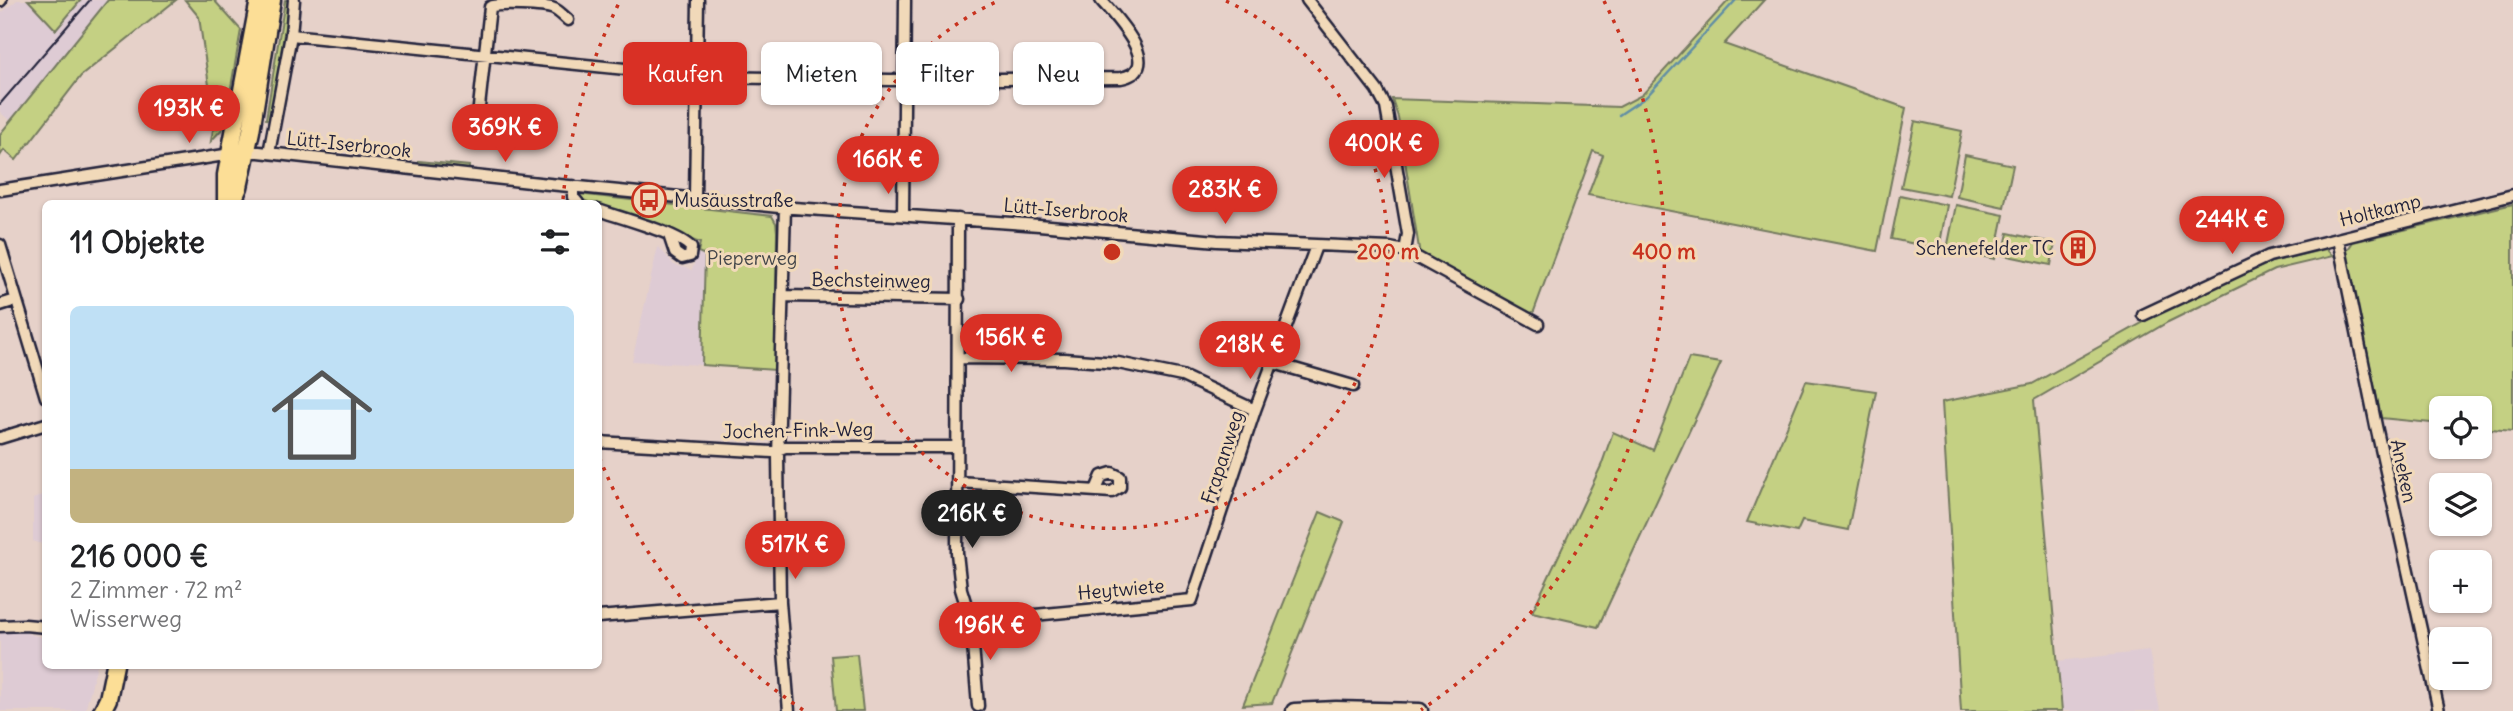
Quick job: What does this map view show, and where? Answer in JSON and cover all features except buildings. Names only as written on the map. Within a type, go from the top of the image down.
[{"type":"main road","points":[[232,200],[259,0]]},
{"type":"main road","points":[[226,200],[225,185],[239,153],[272,0]]},
{"type":"main road","points":[[106,707],[114,669]]},
{"type":"main road","points":[[1294,711],[1420,711]]},
{"type":"street","points":[[269,153],[295,0]]},
{"type":"street","points":[[697,42],[698,0]]},
{"type":"street","points":[[905,0],[905,42]]},
{"type":"street","points":[[999,79],[1130,76],[1138,66],[1138,50],[1101,0]]},
{"type":"street","points":[[1307,0],[1377,89],[1387,107],[1408,234],[1405,251]]},
{"type":"street","points":[[478,116],[490,7],[509,4],[550,8],[568,20]]},
{"type":"street","points":[[290,35],[623,70]]},
{"type":"street","points":[[747,77],[896,79]]},
{"type":"street","points":[[695,198],[696,105]]},
{"type":"street","points":[[903,214],[905,105]]},
{"type":"street","name":"Lütt-Iserbrook","points":[[0,190],[239,153],[269,153],[573,187],[785,207],[903,214],[1217,242],[1378,247],[1405,251],[1538,324]]},
{"type":"street","points":[[573,187],[576,200]]},
{"type":"street","name":"Holtkamp","points":[[2143,315],[2269,256],[2513,195]]},
{"type":"street","points":[[785,207],[779,449],[780,601],[789,711]]},
{"type":"street","points":[[602,211],[668,235]]},
{"type":"street","points":[[958,219],[957,553],[961,589],[971,621],[978,706]]},
{"type":"street","name":"Aneken","points":[[2338,239],[2439,711]]},
{"type":"street","points":[[0,246],[42,384]]},
{"type":"street","name":"Frapanweg","points":[[1192,600],[1255,410],[1316,246]]},
{"type":"street","name":"Bechsteinweg","points":[[783,296],[959,299]]},
{"type":"street","points":[[0,305],[16,300]]},
{"type":"street","points":[[958,358],[1064,359],[1118,363],[1182,376],[1255,410]]},
{"type":"street","points":[[1274,363],[1353,386]]},
{"type":"street","points":[[0,438],[42,425]]},
{"type":"street","name":"Jochen-Fink-Weg","points":[[602,442],[772,452],[785,447],[957,447]]},
{"type":"street","points":[[958,482],[1096,490]]},
{"type":"street","name":"Heytwiete","points":[[971,621],[1192,600]]},
{"type":"street","points":[[602,617],[780,601]]},
{"type":"street","points":[[0,626],[42,627]]},
{"type":"shaded area","points":[[17,0],[28,0],[56,30],[81,0],[108,0],[10,121],[0,112],[0,14]]},
{"type":"shaded area","points":[[658,246],[674,265],[692,270],[698,252],[705,254],[702,365],[632,361]]},
{"type":"shaded area","points":[[42,496],[42,544],[33,541],[33,499]]},
{"type":"shaded area","points":[[22,632],[42,637],[42,669],[96,669],[85,711],[0,711],[0,633]]},
{"type":"shaded area","points":[[2149,651],[2160,711],[2062,711],[2058,661]]},
{"type":"green space","points":[[28,0],[81,0],[56,30]]},
{"type":"green space","points":[[108,0],[176,0],[81,76],[16,160],[4,150],[0,156],[0,134]]},
{"type":"green space","points":[[185,0],[214,0],[241,30],[224,127],[211,141],[213,130],[222,126],[228,93],[210,92],[199,17]]},
{"type":"green space","points":[[285,0],[289,0],[271,120],[266,119]]},
{"type":"green space","points":[[1729,0],[1764,0],[1724,44],[1906,108],[1877,251],[1588,195],[1603,155],[1593,151],[1534,311],[1527,316],[1420,255],[1398,117],[1392,99],[1619,107],[1642,95]]},
{"type":"green space","points":[[1915,121],[1962,131],[1949,196],[1901,187]]},
{"type":"green space","points":[[1965,155],[2013,165],[2004,207],[1957,197]]},
{"type":"green space","points":[[419,161],[469,166],[469,171],[419,165]]},
{"type":"green space","name":"Pieperweg","points":[[578,194],[772,216],[777,232],[775,370],[702,365],[705,255],[698,252],[700,243],[602,207],[602,200],[579,198]]},
{"type":"green space","points":[[1900,195],[1947,205],[1939,249],[1891,239]]},
{"type":"green space","points":[[2513,204],[2513,431],[2492,429],[2492,396],[2429,396],[2429,423],[2381,418],[2346,252],[2353,242]]},
{"type":"green space","points":[[1956,205],[2004,215],[1995,259],[1947,249]]},
{"type":"green space","points":[[2008,233],[2055,243],[2051,265],[2003,255]]},
{"type":"green space","points":[[2326,249],[2333,256],[2274,270],[2168,322],[2034,400],[2062,711],[1961,711],[1942,402],[2032,384],[2162,312],[2271,262]]},
{"type":"green space","points":[[1689,358],[1721,363],[1598,627],[1532,612],[1601,466],[1613,432],[1653,450]]},
{"type":"green space","points":[[1806,381],[1876,391],[1848,530],[1802,521],[1797,532],[1747,522]]},
{"type":"green space","points":[[1320,512],[1344,522],[1272,703],[1243,705]]},
{"type":"green space","points":[[857,654],[863,711],[836,711],[831,656]]},
{"type":"waterway","points":[[1619,115],[1646,97],[1736,0]]},
{"type":"tram line","points":[[0,104],[90,0]]},
{"type":"place","name":"Musäusstraße","points":[[649,200]]},
{"type":"place","name":"Schenefelder TC","points":[[2078,248]]}]
